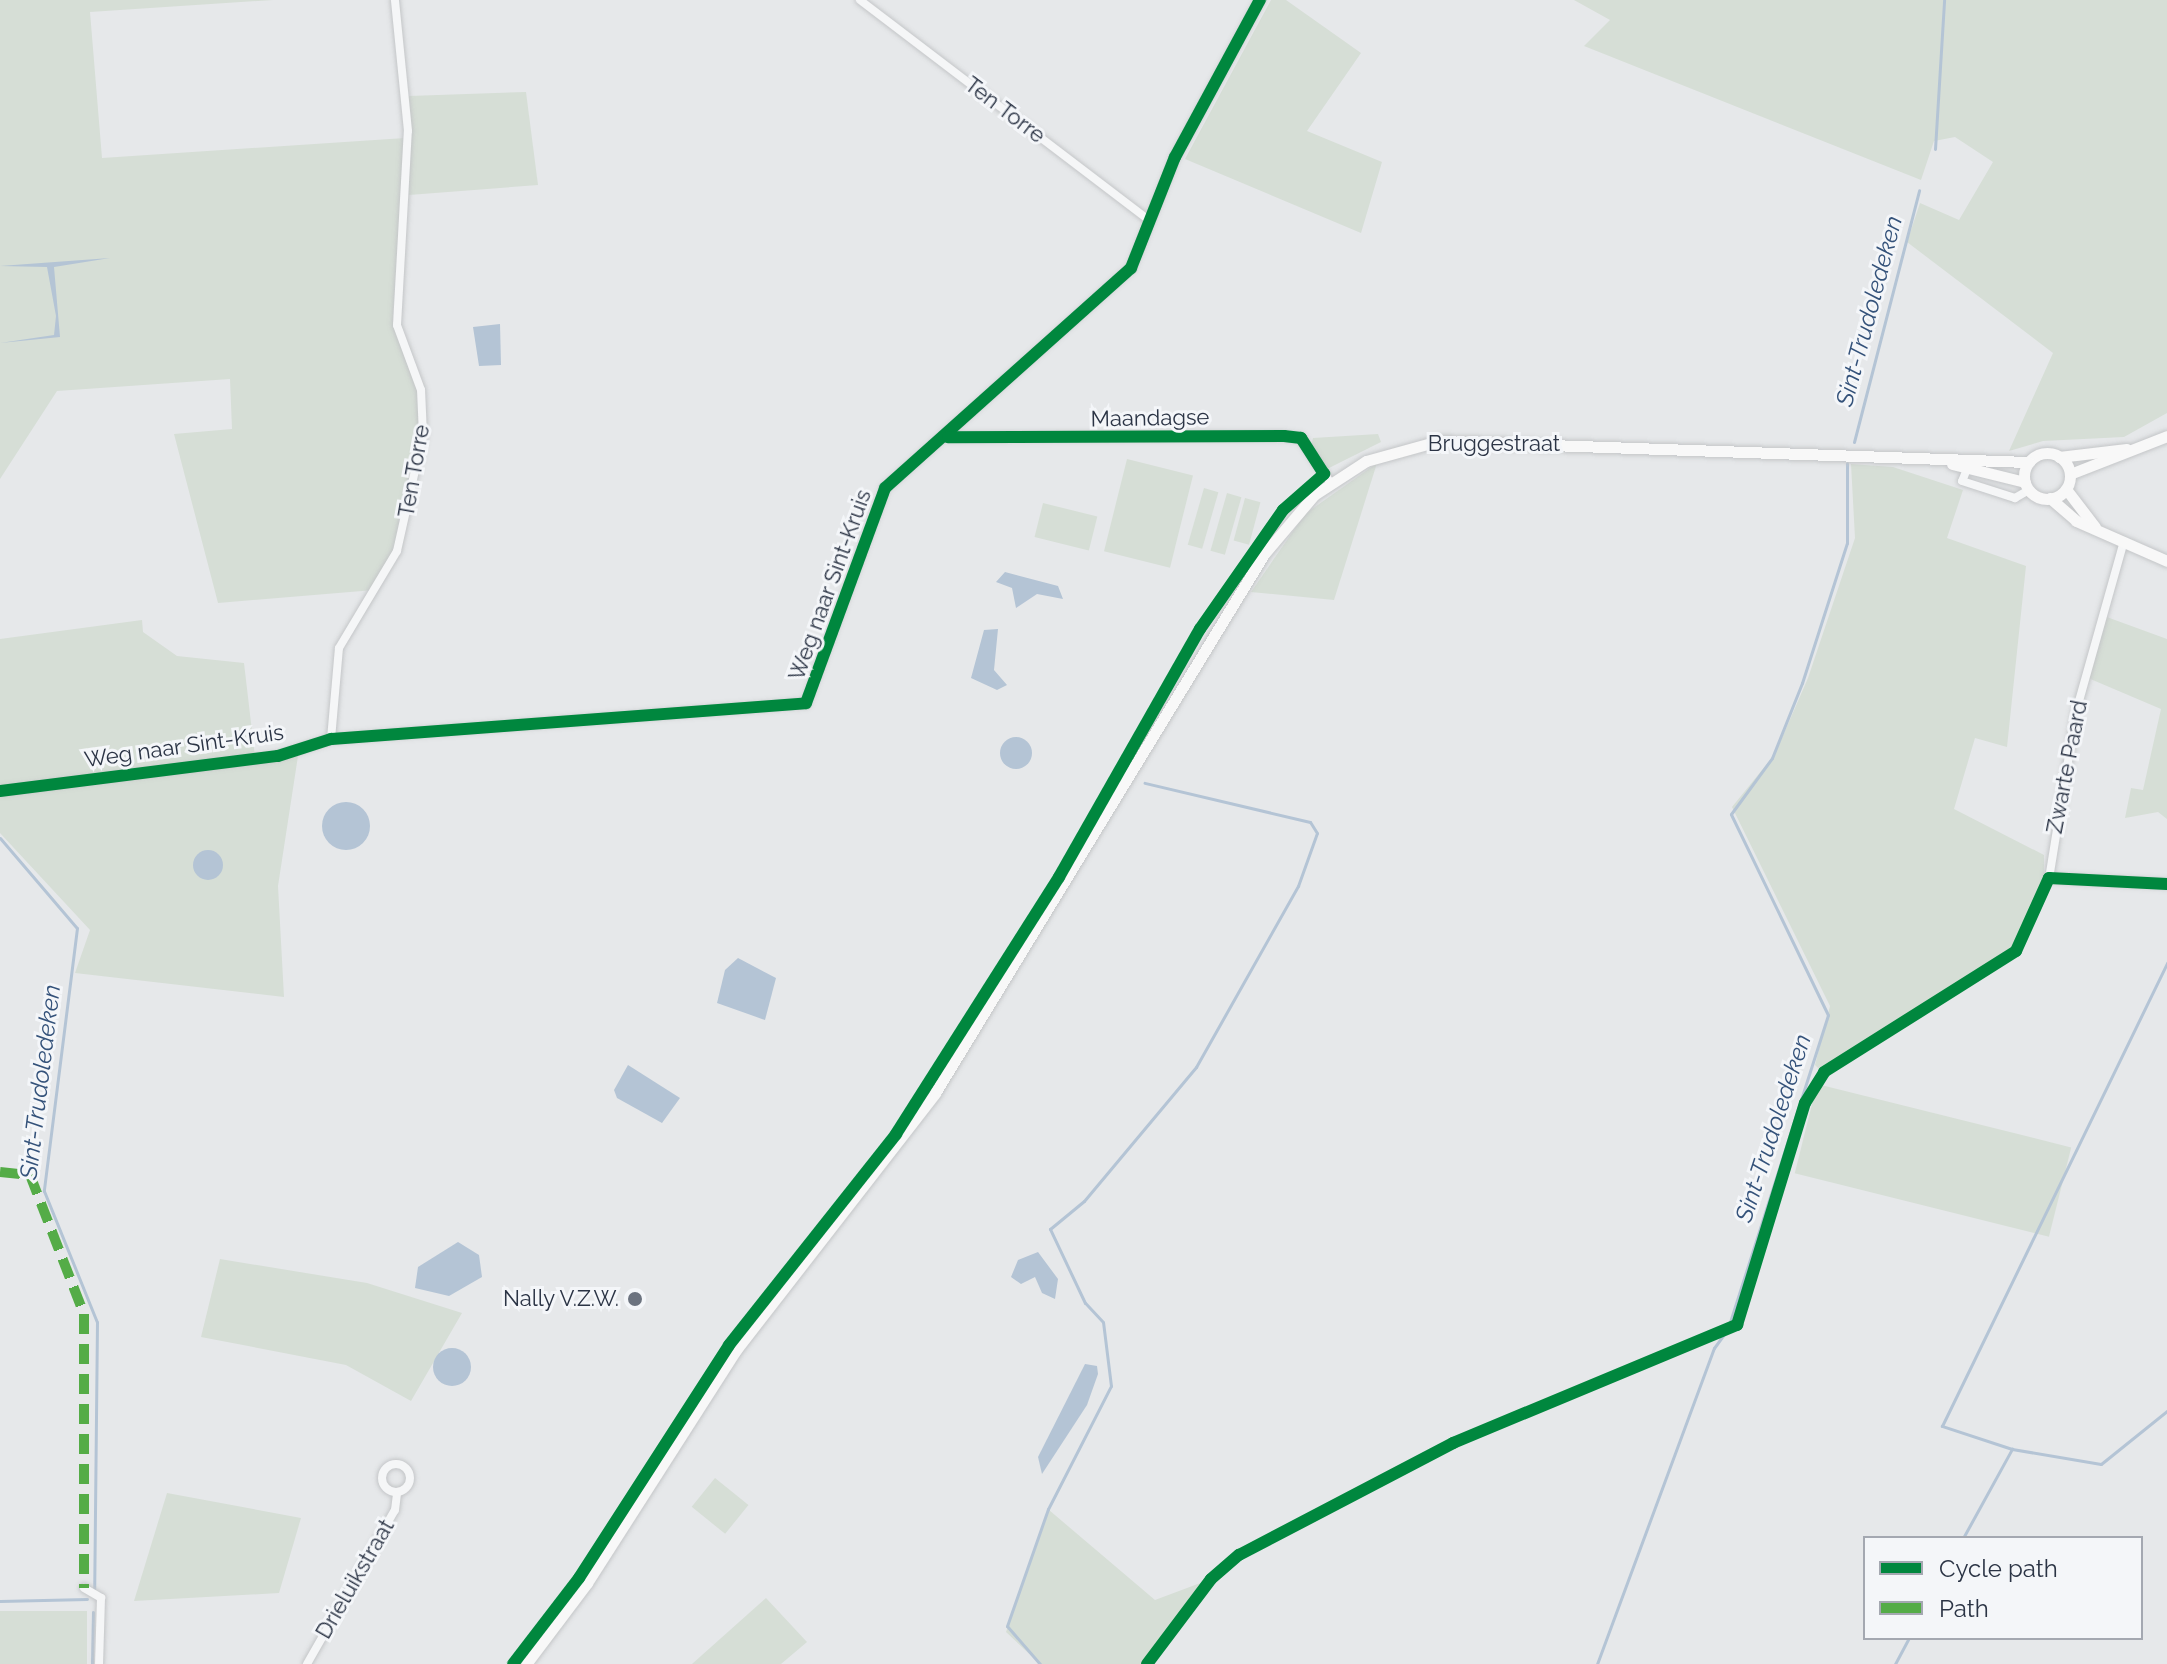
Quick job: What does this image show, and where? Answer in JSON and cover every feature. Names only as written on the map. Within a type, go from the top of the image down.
[{"type":"main road","points":[[2070,474],[2167,436]]},
{"type":"main road","name":"Bruggestraat","points":[[526,1664],[587,1583],[736,1350],[935,1093],[1264,554],[1330,482],[1409,446],[1468,440],[1969,464],[2029,462]]},
{"type":"main road","points":[[2131,449],[2059,457],[2044,453],[2029,462],[2027,486],[2095,527],[2167,561]]},
{"type":"main road","points":[[2050,498],[2066,489],[2070,474],[2059,457]]},
{"type":"main road","name":"Bruggestraat","points":[[1969,464],[2027,486]]},
{"type":"main road","points":[[2066,489],[2095,527]]},
{"type":"street","name":"Ten Torre","points":[[331,739],[339,648],[397,551],[423,435],[421,390],[397,325],[408,131],[395,0]]},
{"type":"street","name":"Ten Torre","points":[[860,0],[1149,220]]},
{"type":"street","name":"Weg naar Sint-Kruis","points":[[0,791],[278,756],[331,739],[806,703],[885,488],[948,437],[1120,283],[1260,0]]},
{"type":"street","name":"Maandagse","points":[[948,437],[1301,438],[1330,482]]},
{"type":"street","points":[[1969,464],[1962,481],[2015,498],[2027,486]]},
{"type":"street","name":"Zwarte Paard","points":[[2124,541],[2076,712],[2049,878],[2167,884]]},
{"type":"street","name":"Drieluikstraat","points":[[307,1664],[395,1510],[397,1493]]},
{"type":"street","points":[[84,1588],[101,1598],[99,1664]]},
{"type":"shaded area","points":[[0,0],[273,0],[90,12],[102,158],[405,138],[393,315],[418,390],[420,435],[393,558],[374,590],[218,603],[174,434],[232,429],[230,379],[57,391],[0,479]]},
{"type":"shaded area","points":[[1271,0],[1286,0],[1361,53],[1307,131],[1382,162],[1361,233],[1185,159]]},
{"type":"shaded area","points":[[1574,0],[2167,0],[2167,413],[2124,437],[2043,441],[2009,451],[2053,353],[1907,242],[1920,203],[1959,220],[1993,162],[1955,137],[1934,141],[1921,180],[1584,46],[1610,20]]},
{"type":"shaded area","points":[[526,92],[538,185],[409,195],[409,96]]},
{"type":"shaded area","points":[[1378,434],[1381,442],[1327,469],[1311,447],[1313,438]]},
{"type":"shaded area","points":[[1127,459],[1193,475],[1170,568],[1104,551]]},
{"type":"shaded area","points":[[1377,463],[1334,600],[1251,592],[1305,514]]},
{"type":"shaded area","points":[[1851,464],[1893,467],[1963,490],[1947,538],[2026,566],[2007,747],[1975,738],[1954,809],[2044,855],[2044,882],[2010,953],[1821,1071],[1815,1065],[1830,1006],[1732,807],[1775,754],[1808,678],[1855,538]]},
{"type":"shaded area","points":[[1204,488],[1218,492],[1202,549],[1188,545]]},
{"type":"shaded area","points":[[1227,493],[1241,497],[1225,555],[1210,551]]},
{"type":"shaded area","points":[[1245,498],[1260,502],[1249,545],[1234,541]]},
{"type":"shaded area","points":[[1043,503],[1097,517],[1089,551],[1035,537]]},
{"type":"shaded area","points":[[2104,616],[2167,639],[2167,819],[2158,812],[2125,818],[2131,788],[2143,790],[2161,709],[2088,678]]},
{"type":"shaded area","points":[[142,620],[143,632],[177,656],[244,663],[255,757],[298,756],[278,886],[284,997],[75,973],[90,930],[0,833],[0,639]]},
{"type":"shaded area","points":[[1817,1084],[2071,1147],[2049,1237],[1795,1173]]},
{"type":"shaded area","points":[[220,1259],[367,1283],[462,1313],[411,1401],[346,1365],[201,1337]]},
{"type":"shaded area","points":[[715,1478],[748,1505],[725,1534],[692,1507]]},
{"type":"shaded area","points":[[167,1493],[301,1518],[279,1593],[134,1601]]},
{"type":"shaded area","points":[[1049,1510],[1155,1600],[1211,1579],[1148,1664],[1040,1664],[1006,1632]]},
{"type":"shaded area","points":[[766,1598],[807,1642],[781,1664],[692,1664]]},
{"type":"shaded area","points":[[0,1611],[87,1611],[87,1664],[0,1664]]},
{"type":"water","points":[[110,258],[54,267],[60,337],[0,343],[54,335],[56,316],[47,267],[0,266]]},
{"type":"water","points":[[500,324],[501,365],[479,366],[473,327]]},
{"type":"water","points":[[1005,572],[1058,586],[1063,599],[1037,594],[1016,608],[1012,588],[996,582]]},
{"type":"water","points":[[998,629],[994,670],[1007,685],[997,690],[971,678],[984,630]]},
{"type":"water","points":[[1016,737],[1027,742],[1032,753],[1027,764],[1016,769],[1005,764],[1000,753],[1005,742]]},
{"type":"water","points":[[346,802],[363,809],[370,826],[363,843],[346,850],[329,843],[322,826],[329,809]]},
{"type":"water","points":[[208,850],[219,854],[223,865],[219,876],[208,880],[197,876],[193,865],[197,854]]},
{"type":"water","points":[[738,958],[776,978],[765,1020],[717,1003],[725,970]]},
{"type":"water","points":[[628,1065],[680,1098],[662,1123],[617,1098],[614,1090]]},
{"type":"water","points":[[458,1242],[479,1255],[482,1277],[449,1296],[415,1288],[418,1267]]},
{"type":"water","points":[[1038,1252],[1058,1279],[1055,1299],[1042,1293],[1035,1277],[1021,1284],[1011,1277],[1018,1260]]},
{"type":"water","points":[[452,1348],[466,1353],[471,1367],[466,1381],[452,1386],[438,1381],[433,1367],[438,1353]]},
{"type":"water","points":[[1085,1364],[1097,1366],[1098,1374],[1087,1405],[1042,1474],[1038,1457]]},
{"type":"waterway","name":"Sint-Trudoledeken","points":[[1935,149],[1944,0]]},
{"type":"waterway","name":"Sint-Trudoledeken","points":[[1854,442],[1919,190]]},
{"type":"waterway","name":"Sint-Trudoledeken","points":[[1730,1322],[1828,1015],[1731,814],[1772,758],[1802,683],[1847,543],[1847,463]]},
{"type":"waterway","points":[[1040,1664],[1007,1626],[1048,1509],[1111,1386],[1103,1322],[1085,1303],[1050,1229],[1084,1201],[1196,1067],[1298,886],[1317,833],[1310,822],[1145,783]]},
{"type":"waterway","name":"Sint-Trudoledeken","points":[[0,838],[77,928],[44,1191],[97,1322],[94,1589]]},
{"type":"waterway","points":[[2012,1449],[1942,1426],[2167,963]]},
{"type":"waterway","name":"Sint-Trudoledeken","points":[[1597,1664],[1714,1348],[1727,1330]]},
{"type":"waterway","points":[[1964,1536],[2012,1449],[2101,1464],[2167,1411]]},
{"type":"waterway","points":[[0,1601],[87,1599]]},
{"type":"waterway","name":"Sint-Trudoledeken","points":[[92,1664],[93,1612]]},
{"type":"waterway","points":[[1895,1664],[1908,1640]]},
{"type":"marked path","points":[[0,1172],[30,1175],[84,1314],[84,1588]]},
{"type":"cycle path","points":[[0,791],[278,756],[331,739],[806,703],[885,488],[1131,268],[1175,157],[1260,0]]},
{"type":"cycle path","points":[[513,1664],[579,1578],[729,1345],[896,1134],[1059,877],[1200,629],[1283,510],[1324,474],[1301,438],[1284,436],[948,437]]},
{"type":"cycle path","points":[[1147,1664],[1211,1579],[1239,1555],[1453,1443],[1737,1325],[1805,1103],[1824,1072],[2016,951],[2049,878],[2167,884]]},
{"type":"place","name":"Nally V.Z.W.","points":[[635,1299]]}]
